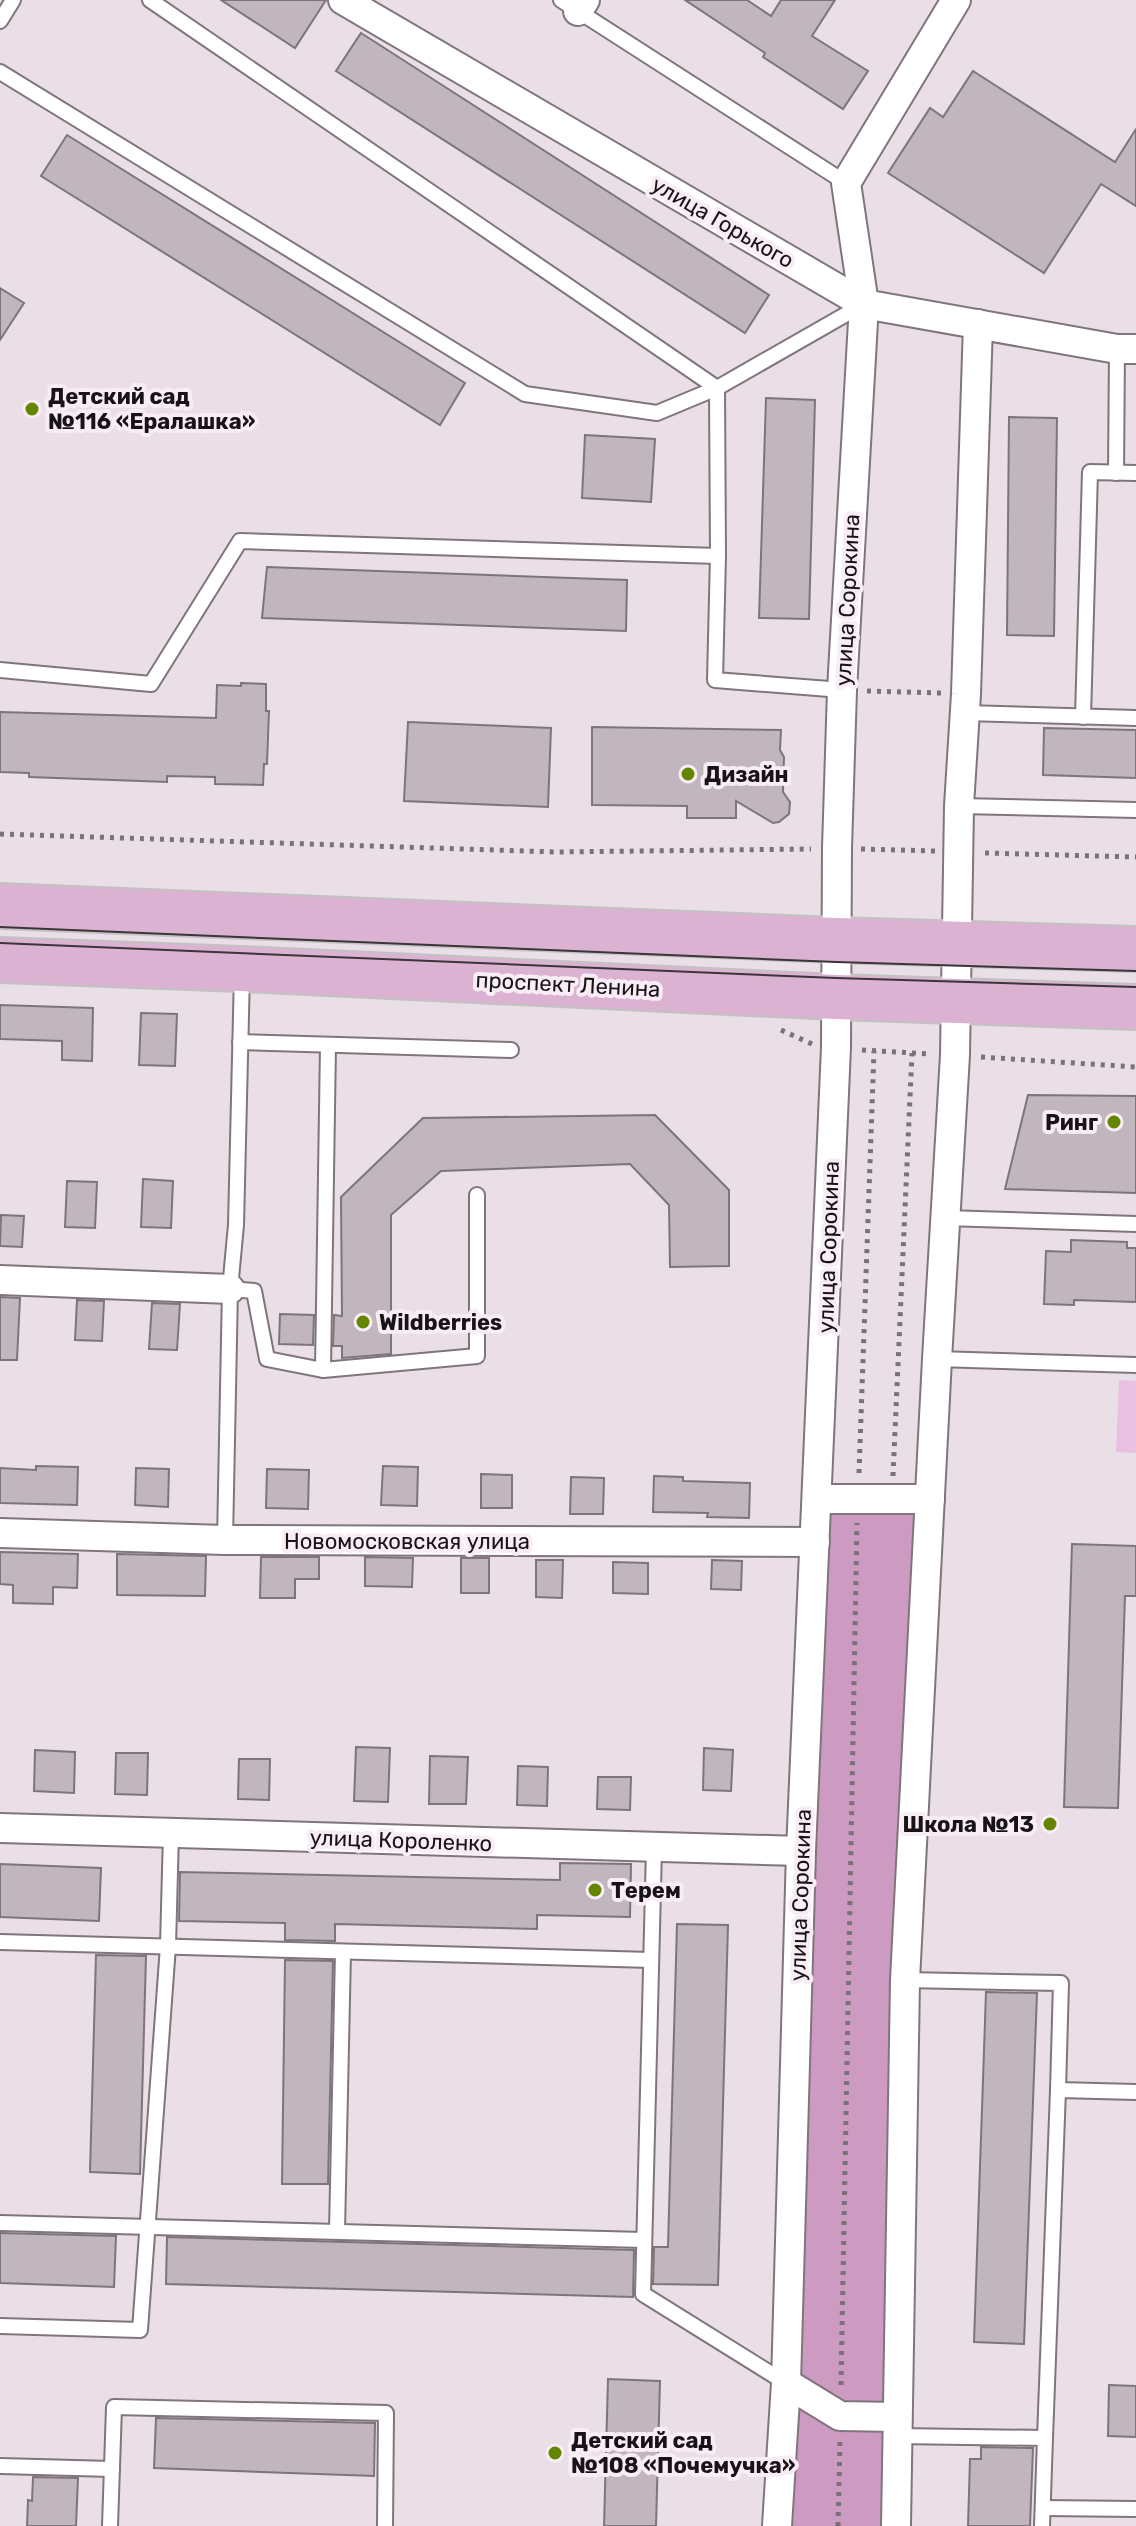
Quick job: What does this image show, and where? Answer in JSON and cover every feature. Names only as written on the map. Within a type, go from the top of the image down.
[{"type":"main road","points":[[0,906],[1136,949]]},
{"type":"main road","name":"проспект Ленина","points":[[0,960],[836,997],[1136,1007]]},
{"type":"street","name":"улица Горького","points":[[343,0],[864,304],[1127,349]]},
{"type":"street","points":[[846,183],[956,0]]},
{"type":"street","name":"улица Сорокина","points":[[777,2526],[786,2383],[801,1851],[836,1047],[842,690],[864,304],[846,183]]},
{"type":"street","points":[[896,2526],[905,1980],[955,1055],[959,806],[966,703],[978,324]]},
{"type":"street","points":[[242,969],[244,916]]},
{"type":"street","points":[[0,1280],[230,1289]]},
{"type":"street","points":[[817,1499],[930,1499]]},
{"type":"street","name":"Новомосковская улица","points":[[0,1533],[225,1540],[815,1542]]},
{"type":"street","name":"улица Короленко","points":[[0,1828],[801,1851]]},
{"type":"street","points":[[786,2383],[840,2416],[897,2426]]},
{"type":"lane","points":[[0,21],[13,0]]},
{"type":"lane","points":[[150,0],[717,388]]},
{"type":"lane","points":[[575,4],[846,183]]},
{"type":"lane","points":[[0,72],[525,394],[657,413],[717,388],[864,304]]},
{"type":"lane","points":[[1116,473],[1127,349]]},
{"type":"lane","points":[[717,388],[715,680],[842,690]]},
{"type":"lane","points":[[1083,717],[1090,472],[1136,473]]},
{"type":"lane","points":[[0,670],[151,684],[240,541],[718,556]]},
{"type":"lane","points":[[966,703],[1083,717],[1136,718]]},
{"type":"lane","points":[[959,806],[1136,810]]},
{"type":"lane","points":[[225,1540],[230,1289],[236,1225],[242,969]]},
{"type":"lane","points":[[240,1042],[511,1050]]},
{"type":"lane","points":[[323,1370],[328,1045]]},
{"type":"lane","points":[[230,1289],[254,1291],[267,1359],[323,1370],[477,1356],[477,1195]]},
{"type":"lane","points":[[945,1218],[1136,1224]]},
{"type":"lane","points":[[937,1359],[1136,1365]]},
{"type":"lane","points":[[0,2326],[140,2330],[168,1946],[171,1833]]},
{"type":"lane","points":[[654,1848],[643,2294],[786,2383]]},
{"type":"lane","points":[[0,1942],[651,1960]]},
{"type":"lane","points":[[337,2231],[343,1952]]},
{"type":"lane","points":[[905,1980],[1061,1983],[1042,2526]]},
{"type":"lane","points":[[1058,2090],[1136,2092]]},
{"type":"lane","points":[[0,2223],[644,2240]]},
{"type":"lane","points":[[110,2526],[114,2407],[386,2413],[385,2526]]},
{"type":"lane","points":[[897,2426],[1045,2438]]},
{"type":"lane","points":[[0,2466],[112,2469]]},
{"type":"lane","points":[[1043,2508],[1136,2509]]},
{"type":"path","points":[[842,690],[966,703]]},
{"type":"path","points":[[0,834],[556,852],[837,848],[1136,857]]},
{"type":"path","points":[[836,1047],[1136,1067]]},
{"type":"path","points":[[838,2526],[858,1499],[874,1051]]},
{"type":"path","points":[[892,1499],[912,1053]]},
{"type":"shaded area","points":[[1119,1380],[1136,1381],[1136,1453],[1116,1452]]},
{"type":"shaded area","points":[[817,1499],[930,1499],[896,2526],[777,2526]]},
{"type":"building","points":[[221,0],[326,0],[295,48]]},
{"type":"building","points":[[685,0],[747,0],[771,16],[781,0],[835,0],[812,36],[868,71],[843,109],[763,57],[765,53]]},
{"type":"building","points":[[361,33],[769,295],[745,333],[336,71]]},
{"type":"building","points":[[973,71],[1115,162],[1136,129],[1136,206],[1101,184],[1044,273],[888,173],[930,108],[943,117]]},
{"type":"building","points":[[67,135],[465,383],[440,425],[41,176]]},
{"type":"building","points":[[0,288],[24,303],[0,340]]},
{"type":"building","points":[[766,398],[815,400],[809,619],[759,618]]},
{"type":"building","points":[[1009,417],[1057,418],[1054,636],[1007,635]]},
{"type":"building","points":[[585,435],[655,439],[651,502],[582,498]]},
{"type":"building","points":[[267,567],[627,580],[626,631],[262,618]]},
{"type":"building","points":[[241,683],[266,684],[266,711],[269,711],[263,785],[215,784],[215,777],[167,776],[167,782],[29,777],[29,773],[0,772],[0,712],[216,718],[217,685],[241,686]]},
{"type":"building","points":[[408,722],[551,728],[548,807],[404,801]]},
{"type":"building","name":"Дизайн","points":[[592,727],[781,730],[783,792],[790,802],[789,814],[773,823],[736,801],[736,818],[687,818],[687,806],[592,805]]},
{"type":"building","points":[[1044,728],[1136,730],[1136,778],[1043,775]]},
{"type":"building","points":[[0,1005],[93,1008],[92,1061],[62,1060],[62,1041],[0,1039]]},
{"type":"building","points":[[141,1013],[177,1014],[175,1066],[139,1065]]},
{"type":"building","points":[[1028,1095],[1136,1096],[1136,1193],[1005,1189]]},
{"type":"building","points":[[655,1115],[729,1190],[729,1266],[670,1267],[669,1205],[630,1164],[441,1171],[391,1215],[391,1354],[342,1358],[342,1346],[333,1346],[334,1315],[342,1316],[341,1197],[423,1118]]},
{"type":"building","points":[[143,1179],[173,1181],[171,1228],[141,1227]]},
{"type":"building","points":[[67,1181],[97,1182],[95,1228],[65,1227]]},
{"type":"building","points":[[1,1215],[24,1216],[22,1247],[0,1246]]},
{"type":"building","points":[[1071,1240],[1127,1242],[1127,1248],[1136,1248],[1136,1302],[1074,1300],[1074,1305],[1044,1304],[1046,1251],[1071,1252]]},
{"type":"building","points":[[0,1297],[20,1298],[17,1360],[0,1360]]},
{"type":"building","points":[[77,1300],[104,1301],[102,1341],[75,1340]]},
{"type":"building","points":[[152,1303],[180,1304],[177,1350],[149,1349]]},
{"type":"building","points":[[280,1314],[314,1315],[313,1345],[279,1344]]},
{"type":"building","points":[[36,1466],[78,1467],[77,1505],[0,1503],[0,1468],[36,1470]]},
{"type":"building","points":[[383,1466],[418,1467],[417,1506],[381,1505]]},
{"type":"building","points":[[136,1468],[169,1469],[168,1507],[135,1505]]},
{"type":"building","points":[[267,1469],[309,1470],[308,1509],[266,1508]]},
{"type":"building","points":[[481,1474],[512,1475],[512,1508],[481,1508]]},
{"type":"building","points":[[654,1476],[683,1477],[683,1481],[750,1483],[749,1518],[707,1517],[708,1513],[653,1512]]},
{"type":"building","points":[[571,1477],[604,1478],[603,1514],[570,1514]]},
{"type":"building","points":[[1072,1544],[1136,1546],[1136,1596],[1125,1596],[1118,1808],[1064,1807]]},
{"type":"building","points":[[0,1552],[78,1554],[77,1588],[53,1587],[53,1604],[13,1603],[13,1585],[0,1584]]},
{"type":"building","points":[[117,1554],[206,1556],[205,1596],[117,1595]]},
{"type":"building","points":[[261,1557],[319,1557],[319,1579],[295,1579],[295,1598],[260,1598]]},
{"type":"building","points":[[365,1557],[413,1558],[412,1587],[365,1586]]},
{"type":"building","points":[[461,1558],[489,1558],[489,1593],[461,1593]]},
{"type":"building","points":[[536,1560],[563,1560],[562,1598],[536,1597]]},
{"type":"building","points":[[712,1560],[742,1561],[741,1590],[711,1589]]},
{"type":"building","points":[[613,1562],[648,1563],[648,1594],[613,1593]]},
{"type":"building","points":[[356,1747],[390,1748],[388,1802],[354,1801]]},
{"type":"building","points":[[704,1748],[733,1750],[731,1791],[703,1790]]},
{"type":"building","points":[[35,1750],[75,1752],[74,1793],[34,1791]]},
{"type":"building","points":[[116,1753],[148,1753],[147,1795],[115,1794]]},
{"type":"building","points":[[430,1756],[468,1757],[466,1804],[429,1804]]},
{"type":"building","points":[[239,1759],[270,1759],[269,1800],[238,1799]]},
{"type":"building","points":[[518,1766],[548,1767],[547,1806],[517,1805]]},
{"type":"building","points":[[598,1777],[631,1777],[630,1810],[597,1809]]},
{"type":"building","points":[[560,1863],[631,1864],[630,1917],[537,1915],[537,1929],[335,1924],[335,1941],[285,1940],[285,1923],[179,1921],[180,1872],[560,1880]]},
{"type":"building","points":[[0,1864],[101,1868],[99,1921],[0,1917]]},
{"type":"building","points":[[677,1924],[728,1925],[718,2285],[653,2284],[654,2247],[668,2247]]},
{"type":"building","points":[[96,1955],[146,1956],[140,2174],[90,2172]]},
{"type":"building","points":[[285,1960],[333,1961],[328,2184],[282,2184]]},
{"type":"building","points":[[986,1992],[1037,1993],[1024,2344],[974,2342]]},
{"type":"building","points":[[0,2233],[116,2236],[114,2287],[0,2283]]},
{"type":"building","points":[[167,2237],[634,2250],[633,2297],[166,2284]]},
{"type":"building","points":[[608,2379],[660,2381],[656,2526],[604,2526]]},
{"type":"building","points":[[1109,2385],[1136,2386],[1136,2437],[1108,2436]]},
{"type":"building","points":[[156,2418],[375,2423],[374,2476],[154,2468]]},
{"type":"building","points":[[981,2447],[1033,2448],[1030,2526],[968,2526],[970,2459],[981,2459]]},
{"type":"building","points":[[33,2477],[78,2478],[76,2526],[27,2526]]},
{"type":"tram line","points":[[0,927],[836,962],[1136,971]]},
{"type":"tram line","points":[[0,943],[836,978],[1136,987]]},
{"type":"place","name":"Детский сад №116 «Ералашка»","points":[[32,409]]},
{"type":"place","name":"Дизайн","points":[[688,774]]},
{"type":"place","name":"Ринг","points":[[1114,1122]]},
{"type":"place","name":"Wildberries","points":[[363,1322]]},
{"type":"place","name":"Школа №13","points":[[1050,1824]]},
{"type":"place","name":"Терем","points":[[595,1890]]},
{"type":"place","name":"Детский сад №108 «Почемучка»","points":[[555,2453]]}]
